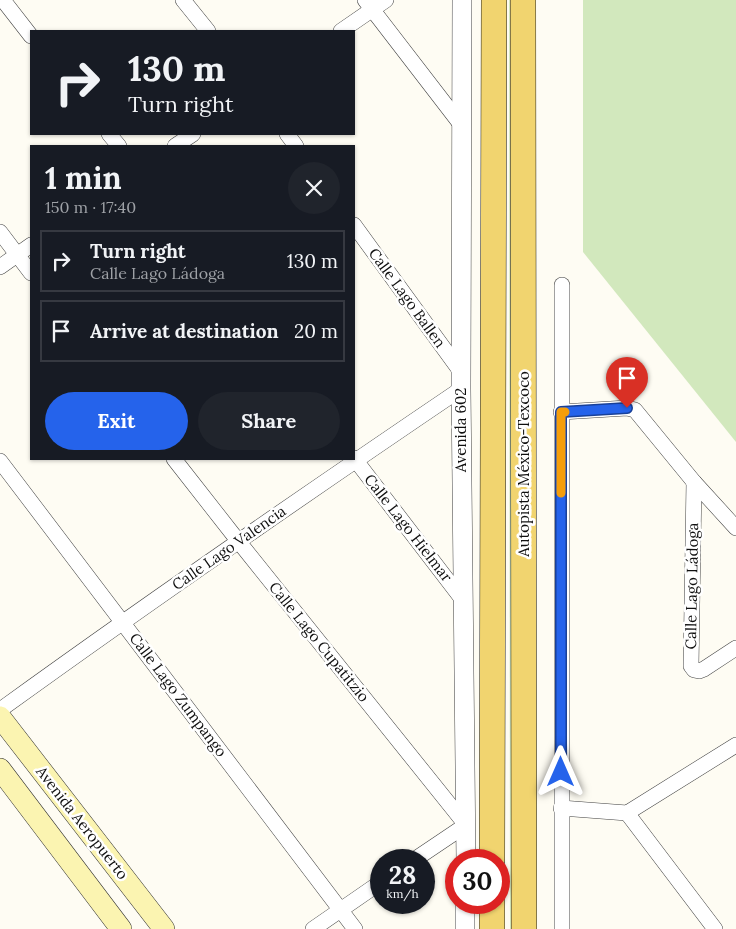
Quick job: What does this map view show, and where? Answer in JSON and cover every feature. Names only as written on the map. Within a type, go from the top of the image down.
[{"type":"main road","name":"Autopista México-Texcoco","points":[[492,849],[494,0]]},
{"type":"main road","name":"Autopista México-Texcoco","points":[[524,0],[524,929]]},
{"type":"main road","name":"Avenida Aeropuerto","points":[[0,717],[164,929]]},
{"type":"main road","points":[[0,769],[121,929]]},
{"type":"main road","points":[[492,914],[492,929]]},
{"type":"street","points":[[2,0],[30,35]]},
{"type":"street","points":[[184,0],[207,30]]},
{"type":"street","points":[[343,30],[369,5],[386,0]]},
{"type":"street","name":"Avenida 602","points":[[462,0],[462,599],[466,849]]},
{"type":"street","points":[[369,5],[462,126]]},
{"type":"street","points":[[110,135],[118,145]]},
{"type":"street","points":[[176,145],[192,135]]},
{"type":"street","name":"Calle Lago Ballen","points":[[355,226],[461,380]]},
{"type":"street","points":[[0,232],[30,272]]},
{"type":"street","points":[[0,267],[30,246]]},
{"type":"street","points":[[562,285],[562,929]]},
{"type":"street","name":"Calle Lago Valencia","points":[[355,459],[461,380]]},
{"type":"street","name":"Calle Lago Ládoga","points":[[561,412],[627,408],[635,410],[694,482],[736,528]]},
{"type":"street","name":"Calle Lago Hielmar","points":[[355,459],[462,599]]},
{"type":"street","name":"Calle Lago Cupatitzio","points":[[175,460],[238,542],[466,825]]},
{"type":"street","name":"Calle Lago Valencia","points":[[0,710],[354,460]]},
{"type":"street","name":"Calle Lago Zumpango","points":[[0,461],[355,929]]},
{"type":"street","name":"Calle Lago Ládoga","points":[[694,482],[691,666],[694,670],[699,671],[736,648]]},
{"type":"street","points":[[562,808],[627,814],[736,745]]},
{"type":"street","points":[[627,814],[715,929]]},
{"type":"street","points":[[430,849],[466,825]]},
{"type":"street","points":[[313,929],[370,890]]},
{"type":"street","points":[[465,914],[465,929]]},
{"type":"green space","points":[[509,0],[515,0],[514,929],[510,929]]},
{"type":"green space","points":[[583,0],[736,0],[736,442],[583,252]]},
{"type":"slow traffic","points":[[561,493],[561,412],[565,412]]},
{"type":"route","points":[[561,772],[561,412],[627,408]]}]
